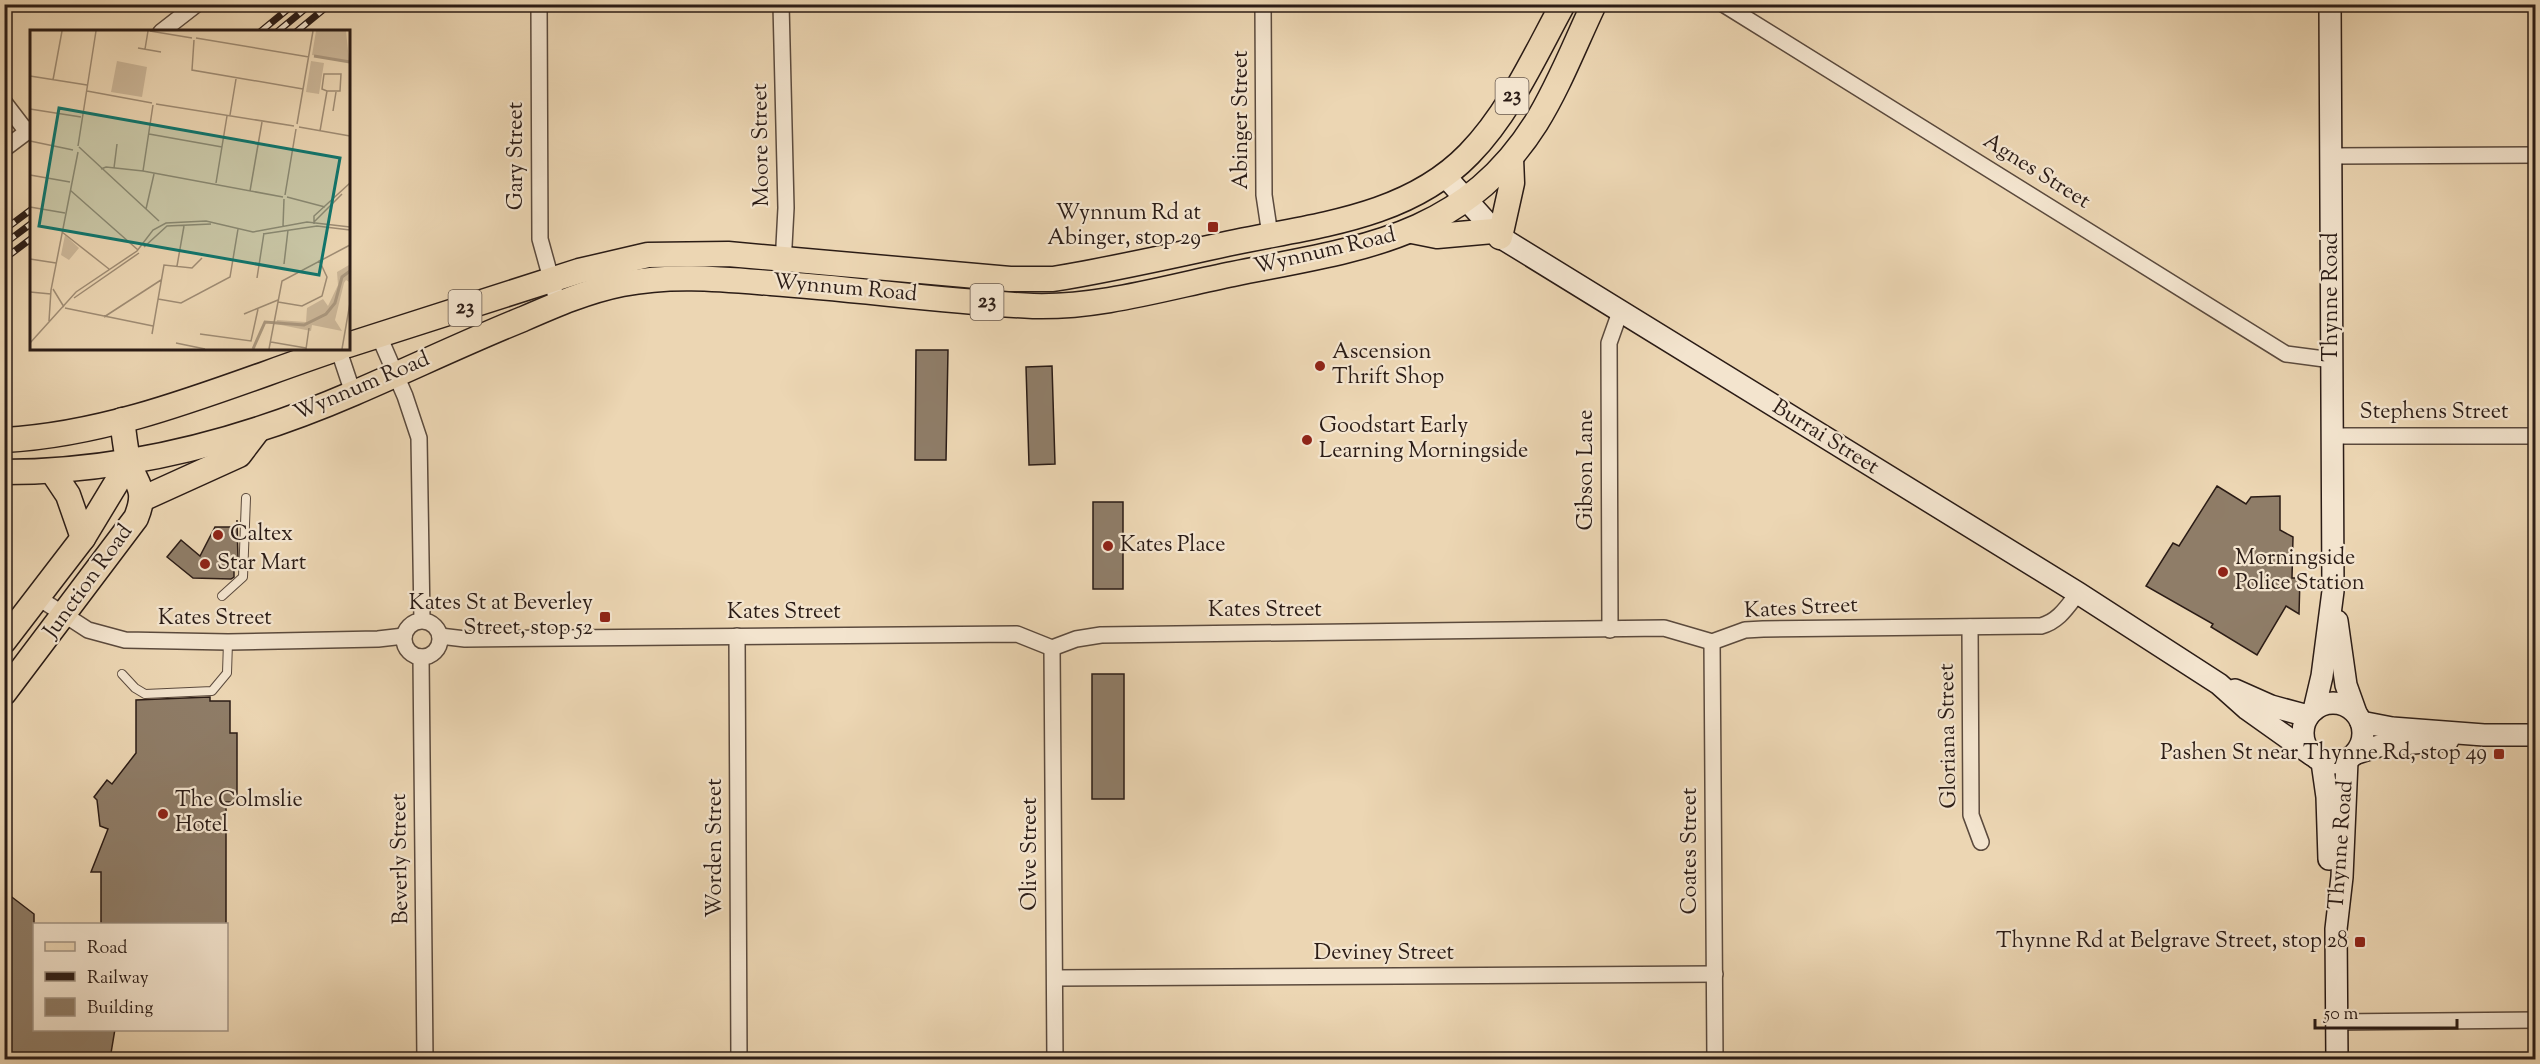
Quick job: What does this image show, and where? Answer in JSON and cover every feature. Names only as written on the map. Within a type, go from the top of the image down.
[{"type":"main road","name":"Wynnum Road","points":[[350,344],[600,265],[648,255],[702,253],[784,258],[1010,279],[1053,279],[1270,235],[1384,209],[1414,196],[1445,176],[1483,139],[1500,116],[1563,4]]},
{"type":"main road","name":"Wynnum Road","points":[[4,472],[52,471],[129,462],[192,449],[258,430],[353,393],[558,304],[596,290],[653,279],[694,278],[783,284],[1036,306],[1080,304],[1358,248],[1412,231],[1465,200],[1491,179],[1511,158],[1538,120],[1594,4]]},
{"type":"main road","name":"Thynne Road","points":[[2311,713],[2322,676],[2333,591],[2330,4]]},
{"type":"main road","points":[[1412,231],[1437,236],[1497,234],[1512,183],[1511,158]]},
{"type":"main road","name":"Burrai Street","points":[[1445,176],[1497,234],[2078,593],[2219,684],[2247,709],[2317,758]]},
{"type":"main road","name":"Wynnum Road","points":[[4,440],[47,436],[122,420],[332,350]]},
{"type":"main road","name":"Junction Road","points":[[4,693],[136,518],[142,499],[139,480],[129,462],[122,420]]},
{"type":"main road","points":[[142,499],[239,455],[258,430]]},
{"type":"main road","name":"Junction Road","points":[[4,641],[83,538],[129,462]]},
{"type":"main road","points":[[52,471],[73,506],[83,538]]},
{"type":"main road","name":"Thynne Road","points":[[2333,591],[2346,684],[2359,717]]},
{"type":"main road","name":"Burrai Street","points":[[2219,684],[2271,706],[2311,713]]},
{"type":"main road","points":[[2484,735],[2427,743],[2379,746],[2339,763],[2317,758],[2303,736],[2311,713],[2322,705],[2340,704],[2359,717],[2392,728],[2484,735],[2535,735]]},
{"type":"main road","points":[[2352,757],[2363,738],[2359,717]]},
{"type":"main road","name":"Thynne Road","points":[[2336,928],[2352,757]]},
{"type":"main road","name":"Thynne Road","points":[[2317,758],[2327,797],[2329,876],[2336,928],[2337,1059]]},
{"type":"street","points":[[164,30],[197,4]]},
{"type":"street","name":"Gary Street","points":[[539,4],[540,239],[558,304]]},
{"type":"street","name":"Moore Street","points":[[781,4],[783,284]]},
{"type":"street","name":"Abinger Street","points":[[1263,4],[1264,195],[1270,235]]},
{"type":"street","name":"Agnes Street","points":[[1723,4],[2286,354],[2332,360]]},
{"type":"street","points":[[4,102],[29,130],[4,148]]},
{"type":"street","points":[[2332,156],[2535,154]]},
{"type":"street","name":"Gibson Lane","points":[[1610,630],[1609,343],[1620,312]]},
{"type":"street","points":[[379,336],[419,438],[422,620]]},
{"type":"street","points":[[339,350],[353,393]]},
{"type":"street","name":"Stephens Street","points":[[2333,436],[2535,436]]},
{"type":"street","name":"Kates Street","points":[[440,636],[465,639],[1017,634],[1052,648],[1076,639],[1101,635],[1664,628],[1712,642],[1745,630],[1763,629],[2041,626],[2051,623],[2063,614],[2078,593]]},
{"type":"street","name":"Kates Street","points":[[37,597],[88,630],[125,640],[228,642],[378,639],[404,636]]},
{"type":"street","points":[[422,620],[432,623],[440,636],[438,649],[421,657],[410,653],[404,636],[412,623],[422,620]]},
{"type":"street","name":"Gloriana Street","points":[[1970,627],[1971,815],[1981,842]]},
{"type":"street","name":"Worden Street","points":[[737,636],[739,1059]]},
{"type":"street","name":"Coates Street","points":[[1712,642],[1715,1059]]},
{"type":"street","name":"Olive Street","points":[[1052,648],[1055,1059]]},
{"type":"street","name":"Beverly Street","points":[[421,657],[425,1059]]},
{"type":"street","name":"Deviney Street","points":[[1055,978],[1715,974]]},
{"type":"street","points":[[2337,1022],[2535,1020]]},
{"type":"lane","points":[[222,596],[243,577],[246,498]]},
{"type":"lane","points":[[122,674],[135,688],[145,694],[212,692],[227,673],[228,642]]},
{"type":"building","points":[[916,350],[948,350],[946,460],[915,460]]},
{"type":"building","points":[[1052,366],[1055,464],[1029,465],[1026,367]]},
{"type":"building","name":"Morningside Police Station","points":[[2217,486],[2246,504],[2251,497],[2280,496],[2280,530],[2293,537],[2292,578],[2300,578],[2299,614],[2286,606],[2257,655],[2211,627],[2213,624],[2146,586],[2173,543],[2179,546]]},
{"type":"building","name":"Kates Place","points":[[1093,502],[1123,502],[1123,589],[1093,589]]},
{"type":"building","points":[[237,520],[238,560],[234,560],[234,577],[231,579],[193,578],[167,557],[181,540],[200,556],[215,527],[237,527]]},
{"type":"building","points":[[1092,674],[1124,674],[1124,799],[1092,799]]},
{"type":"building","name":"The Colmslie Hotel","points":[[210,697],[210,701],[230,701],[230,733],[237,733],[237,802],[226,802],[226,923],[101,923],[101,872],[91,872],[108,829],[100,826],[97,800],[94,797],[107,780],[112,784],[136,753],[136,700]]},
{"type":"building","points":[[4,891],[34,914],[33,1031],[115,1031],[110,1059],[4,1059]]},
{"type":"railway","points":[[262,30],[294,4]]},
{"type":"railway","points":[[279,30],[311,4]]},
{"type":"railway","points":[[298,30],[330,4]]},
{"type":"railway","points":[[4,230],[30,210]]},
{"type":"railway","points":[[4,244],[30,224]]},
{"type":"railway","points":[[4,259],[30,240]]},
{"type":"place","name":"Wynnum Rd at Abinger, stop 29","points":[[1213,227]]},
{"type":"place","name":"Ascension Thrift Shop","points":[[1320,366]]},
{"type":"place","name":"Goodstart Early Learning Morningside","points":[[1307,440]]},
{"type":"place","name":"Caltex","points":[[218,535]]},
{"type":"place","name":"Kates Place","points":[[1108,546]]},
{"type":"place","name":"Star Mart","points":[[205,564]]},
{"type":"place","name":"Morningside Police Station","points":[[2223,572]]},
{"type":"place","name":"Kates St at Beverley Street, stop 52","points":[[605,617]]},
{"type":"place","name":"Pashen St near Thynne Rd, stop 49","points":[[2499,754]]},
{"type":"place","name":"The Colmslie Hotel","points":[[163,814]]},
{"type":"place","name":"Thynne Rd at Belgrave Street, stop 28","points":[[2360,942]]}]
